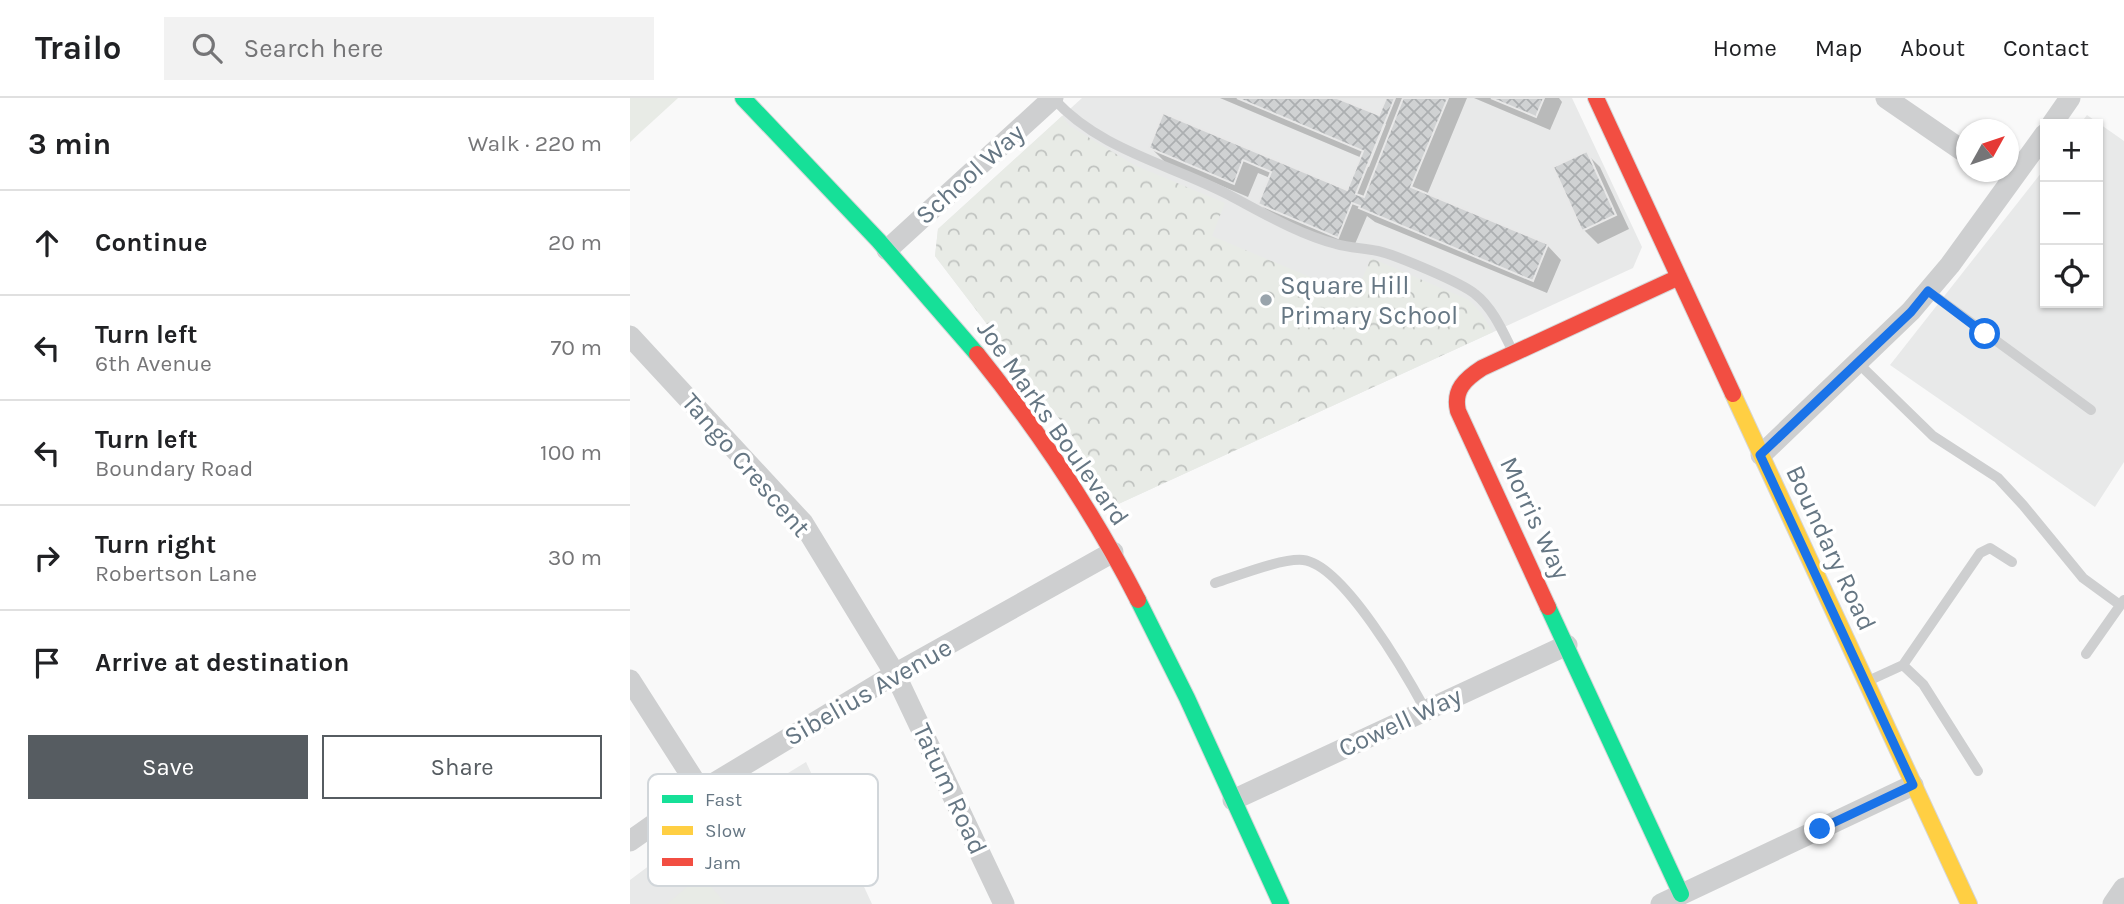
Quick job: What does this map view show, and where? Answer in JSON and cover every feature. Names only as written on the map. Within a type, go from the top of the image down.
[{"type":"street","name":"Joe Marks Boulevard","points":[[743,98],[950,320],[997,378],[1058,463],[1113,552],[1153,627],[1282,904]]},
{"type":"street","name":"School Way","points":[[887,250],[1053,98]]},
{"type":"street","name":"Boundary Road","points":[[1596,98],[1969,904]]},
{"type":"street","points":[[1886,98],[1956,146]]},
{"type":"street","points":[[2055,119],[2070,98]]},
{"type":"street","points":[[2019,160],[2040,139]]},
{"type":"street","points":[[1760,455],[1911,312],[1928,291],[1999,182]]},
{"type":"street","name":"Morris Way","points":[[1679,277],[1473,373],[1460,385],[1456,404],[1681,894]]},
{"type":"street","name":"Tango Crescent","points":[[630,336],[803,523],[895,674]]},
{"type":"street","name":"Sibelius Avenue","points":[[729,774],[895,674],[1113,552]]},
{"type":"street","name":"Cowell Way","points":[[1233,800],[1567,645]]},
{"type":"street","name":"Tatum Road","points":[[895,674],[1004,904]]},
{"type":"street","points":[[630,680],[690,774]]},
{"type":"street","points":[[1661,904],[1913,785]]},
{"type":"street","name":"Sibelius Avenue","points":[[630,841],[648,828]]},
{"type":"street","points":[[2113,904],[2124,888]]},
{"type":"lane","points":[[1053,98],[1074,119],[1139,158],[1227,194],[1257,212],[1336,244],[1387,254],[1466,288],[1486,305],[1514,354]]},
{"type":"lane","points":[[1928,291],[2091,410]]},
{"type":"lane","points":[[1858,363],[1933,436],[1998,478],[2083,578],[2122,602],[2086,654]]},
{"type":"lane","points":[[1866,682],[1903,665],[1980,553],[1990,548],[2012,562]]},
{"type":"lane","points":[[1215,583],[1290,561],[1304,560],[1317,564],[1332,576],[1382,638],[1426,711]]},
{"type":"lane","points":[[1903,665],[1923,684],[1978,771]]},
{"type":"shaded area","name":"Square Hill Primary School","points":[[1082,98],[1572,98],[1642,247],[1633,268],[1114,506],[1074,438],[935,256],[938,229]]},
{"type":"shaded area","points":[[2103,126],[2124,141],[2124,462],[2095,507],[1890,365],[2040,174],[2040,308],[2103,308]]},
{"type":"shaded area","points":[[806,762],[812,774],[786,774]]},
{"type":"shaded area","points":[[648,866],[648,886],[864,886],[872,904],[630,904],[630,880]]},
{"type":"green space","points":[[630,98],[678,98],[630,142]]},
{"type":"green space","points":[[1062,116],[1070,126],[1134,165],[1225,203],[1212,236],[1355,296],[1371,258],[1469,300],[1493,332],[1114,506],[1074,438],[935,256],[938,229]]},
{"type":"green space","points":[[688,886],[710,886],[726,904],[667,904]]},
{"type":"building","points":[[1237,98],[1337,98],[1379,115],[1386,98],[1395,98],[1356,194],[1364,197],[1403,98],[1448,98],[1411,187],[1548,244],[1533,281],[1352,203],[1338,238],[1258,204],[1271,172],[1243,160],[1234,184],[1149,148],[1163,113],[1347,190],[1363,151]]},
{"type":"building","points":[[1491,98],[1544,98],[1536,117]]},
{"type":"building","points":[[1587,151],[1616,215],[1582,231],[1553,167]]},
{"type":"traffic: fast","points":[[743,98],[878,240],[977,354]]},
{"type":"traffic: fast","points":[[1138,600],[1187,698],[1281,904]]},
{"type":"traffic: fast","points":[[1548,607],[1681,894]]},
{"type":"traffic: slow","points":[[1733,394],[1969,904]]},
{"type":"traffic: jam","points":[[1596,98],[1733,394]]},
{"type":"traffic: jam","points":[[1548,607],[1458,411],[1459,391],[1470,376],[1482,368],[1679,277]]},
{"type":"traffic: jam","points":[[977,354],[1064,473],[1103,535],[1138,600]]},
{"type":"place","name":"Square Hill Primary School","points":[[1266,300]]},
{"type":"route","points":[[1820,829],[1913,785],[1760,455],[1911,312],[1928,291],[1985,334]]}]
